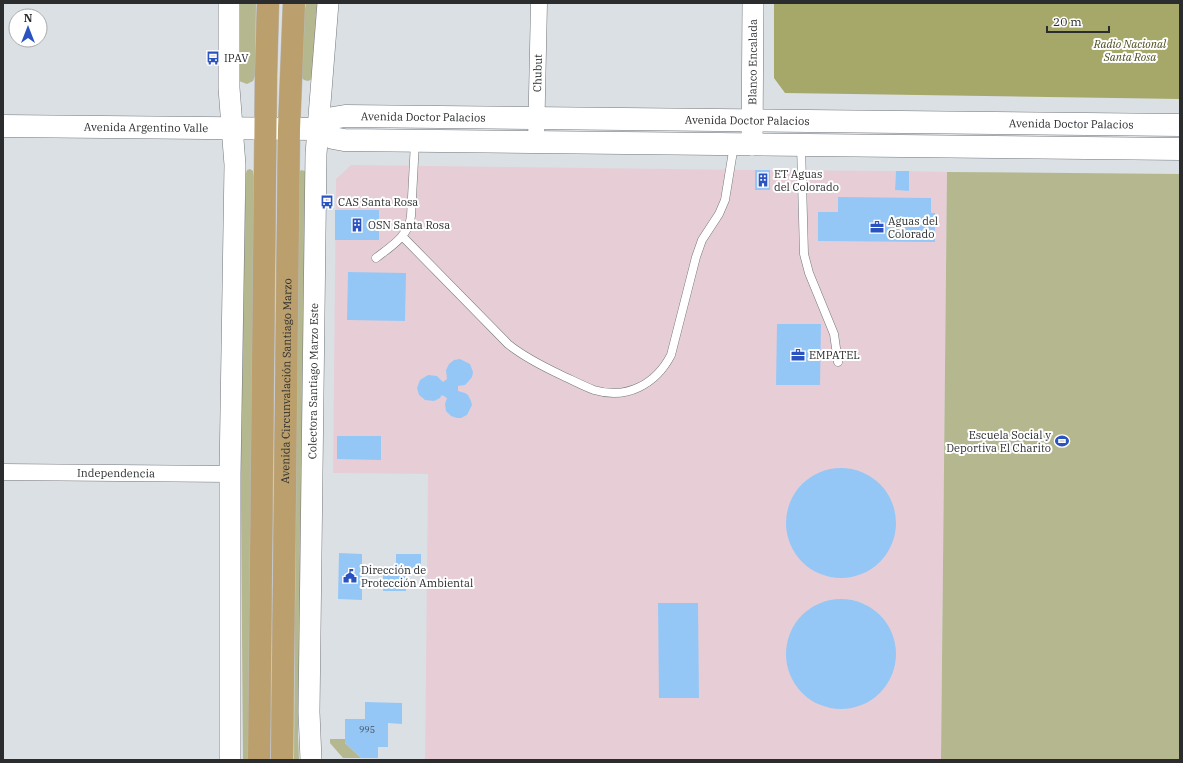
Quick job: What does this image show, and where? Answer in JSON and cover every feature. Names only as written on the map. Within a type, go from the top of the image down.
[{"type":"highway","name":"Avenida Circunvalación Santiago Marzo","points":[[259,760],[268,3]]},
{"type":"highway","name":"Avenida Circunvalación Santiago Marzo","points":[[282,760],[289,129],[294,3]]},
{"type":"highway","points":[[291,49],[300,3]]},
{"type":"main road","name":"Avenida Doctor Palacios","points":[[318,129],[333,118],[345,116],[1180,125]]},
{"type":"main road","name":"Avenida Argentino Valle","points":[[3,126],[289,129]]},
{"type":"main road","points":[[289,129],[318,129],[333,138],[340,140],[1180,149]]},
{"type":"street","points":[[229,3],[229,82],[235,165],[230,474],[230,760]]},
{"type":"street","name":"Colectora Santiago Marzo Este","points":[[311,760],[309,712],[316,166],[328,3]]},
{"type":"street","name":"Chubut","points":[[536,142],[538,3]]},
{"type":"street","name":"Blanco Encalada","points":[[743,144],[752,120],[753,3]]},
{"type":"street","name":"Independencia","points":[[3,472],[230,474]]},
{"type":"lane","points":[[376,258],[406,232],[411,222],[415,141]]},
{"type":"lane","points":[[402,236],[504,340],[521,354],[538,364],[595,390],[613,393],[632,390],[645,385],[656,377],[671,355],[696,257],[702,240],[719,214],[725,200],[743,144]]},
{"type":"lane","points":[[801,145],[804,254],[808,273],[834,334],[838,362]]},
{"type":"shaded area","points":[[351,165],[755,170],[755,190],[770,190],[770,170],[896,171],[895,190],[909,191],[909,171],[947,172],[941,760],[425,759],[428,474],[333,473],[336,179]]},
{"type":"green space","points":[[238,3],[256,3],[255,76],[253,81],[247,84],[239,81]]},
{"type":"green space","points":[[306,3],[318,3],[315,35],[314,75],[312,79],[308,81],[301,77],[303,21]]},
{"type":"green space","name":"Radio Nacional Santa Rosa","points":[[774,3],[1180,3],[1180,99],[785,93],[774,78]]},
{"type":"green space","points":[[250,169],[253,171],[254,178],[249,760],[243,760],[240,376],[246,173],[247,170]]},
{"type":"green space","points":[[301,170],[305,171],[307,174],[298,736],[299,760],[294,760],[298,174]]},
{"type":"green space","name":"Escuela Social y Deportiva El Charito","points":[[947,172],[1180,174],[1180,760],[941,760]]},
{"type":"green space","points":[[330,739],[345,739],[345,743],[361,758],[343,758],[330,743]]},
{"type":"building","name":"ET Aguas del Colorado","points":[[755,170],[770,170],[770,190],[755,190]]},
{"type":"building","points":[[896,171],[909,171],[909,191],[895,190]]},
{"type":"building","name":"Aguas del Colorado","points":[[838,197],[931,198],[931,213],[935,213],[935,242],[818,241],[818,212],[838,212]]},
{"type":"building","name":"OSN Santa Rosa","points":[[335,210],[379,210],[379,240],[335,240]]},
{"type":"building","points":[[348,272],[406,273],[405,321],[347,320]]},
{"type":"building","name":"EMPATEL","points":[[777,324],[821,324],[820,385],[776,385]]},
{"type":"building","points":[[460,359],[470,364],[473,372],[472,377],[465,385],[458,386],[458,391],[468,395],[472,405],[467,415],[457,418],[451,416],[446,411],[445,404],[447,398],[442,395],[434,401],[425,400],[419,395],[417,388],[420,380],[428,375],[437,376],[443,382],[447,379],[446,370],[449,364],[454,360]]},
{"type":"building","points":[[337,436],[381,436],[381,460],[337,459]]},
{"type":"building","points":[[841,468],[862,472],[872,477],[880,484],[887,492],[892,502],[896,523],[892,544],[887,554],[880,562],[872,569],[862,574],[841,578],[820,574],[810,569],[802,562],[795,554],[790,544],[786,523],[790,502],[795,492],[802,484],[810,477],[820,472]]},
{"type":"building","name":"Dirección de Protección Ambiental","points":[[339,553],[362,554],[362,600],[338,599]]},
{"type":"building","points":[[396,554],[421,554],[421,568],[406,568],[406,591],[383,591],[383,568],[396,568]]},
{"type":"building","points":[[841,599],[862,603],[872,608],[880,615],[887,623],[892,633],[896,654],[892,675],[887,685],[880,693],[872,700],[862,705],[841,709],[820,705],[810,700],[802,693],[795,685],[790,675],[786,654],[790,633],[795,623],[802,615],[810,608],[820,603]]},
{"type":"building","points":[[658,603],[698,603],[699,698],[659,698]]},
{"type":"building","points":[[365,702],[402,703],[402,724],[388,723],[388,747],[378,747],[378,758],[361,758],[345,743],[345,719],[365,719]]},
{"type":"place","name":"IPAV","points":[[213,58]]},
{"type":"place","name":"ET Aguas del Colorado","points":[[763,180]]},
{"type":"place","name":"CAS Santa Rosa","points":[[327,202]]},
{"type":"place","name":"OSN Santa Rosa","points":[[357,225]]},
{"type":"place","name":"Aguas del Colorado","points":[[877,227]]},
{"type":"place","name":"EMPATEL","points":[[798,355]]},
{"type":"place","name":"Escuela Social y Deportiva El Charito","points":[[1062,441]]},
{"type":"place","name":"Dirección de Protección Ambiental","points":[[350,576]]}]
